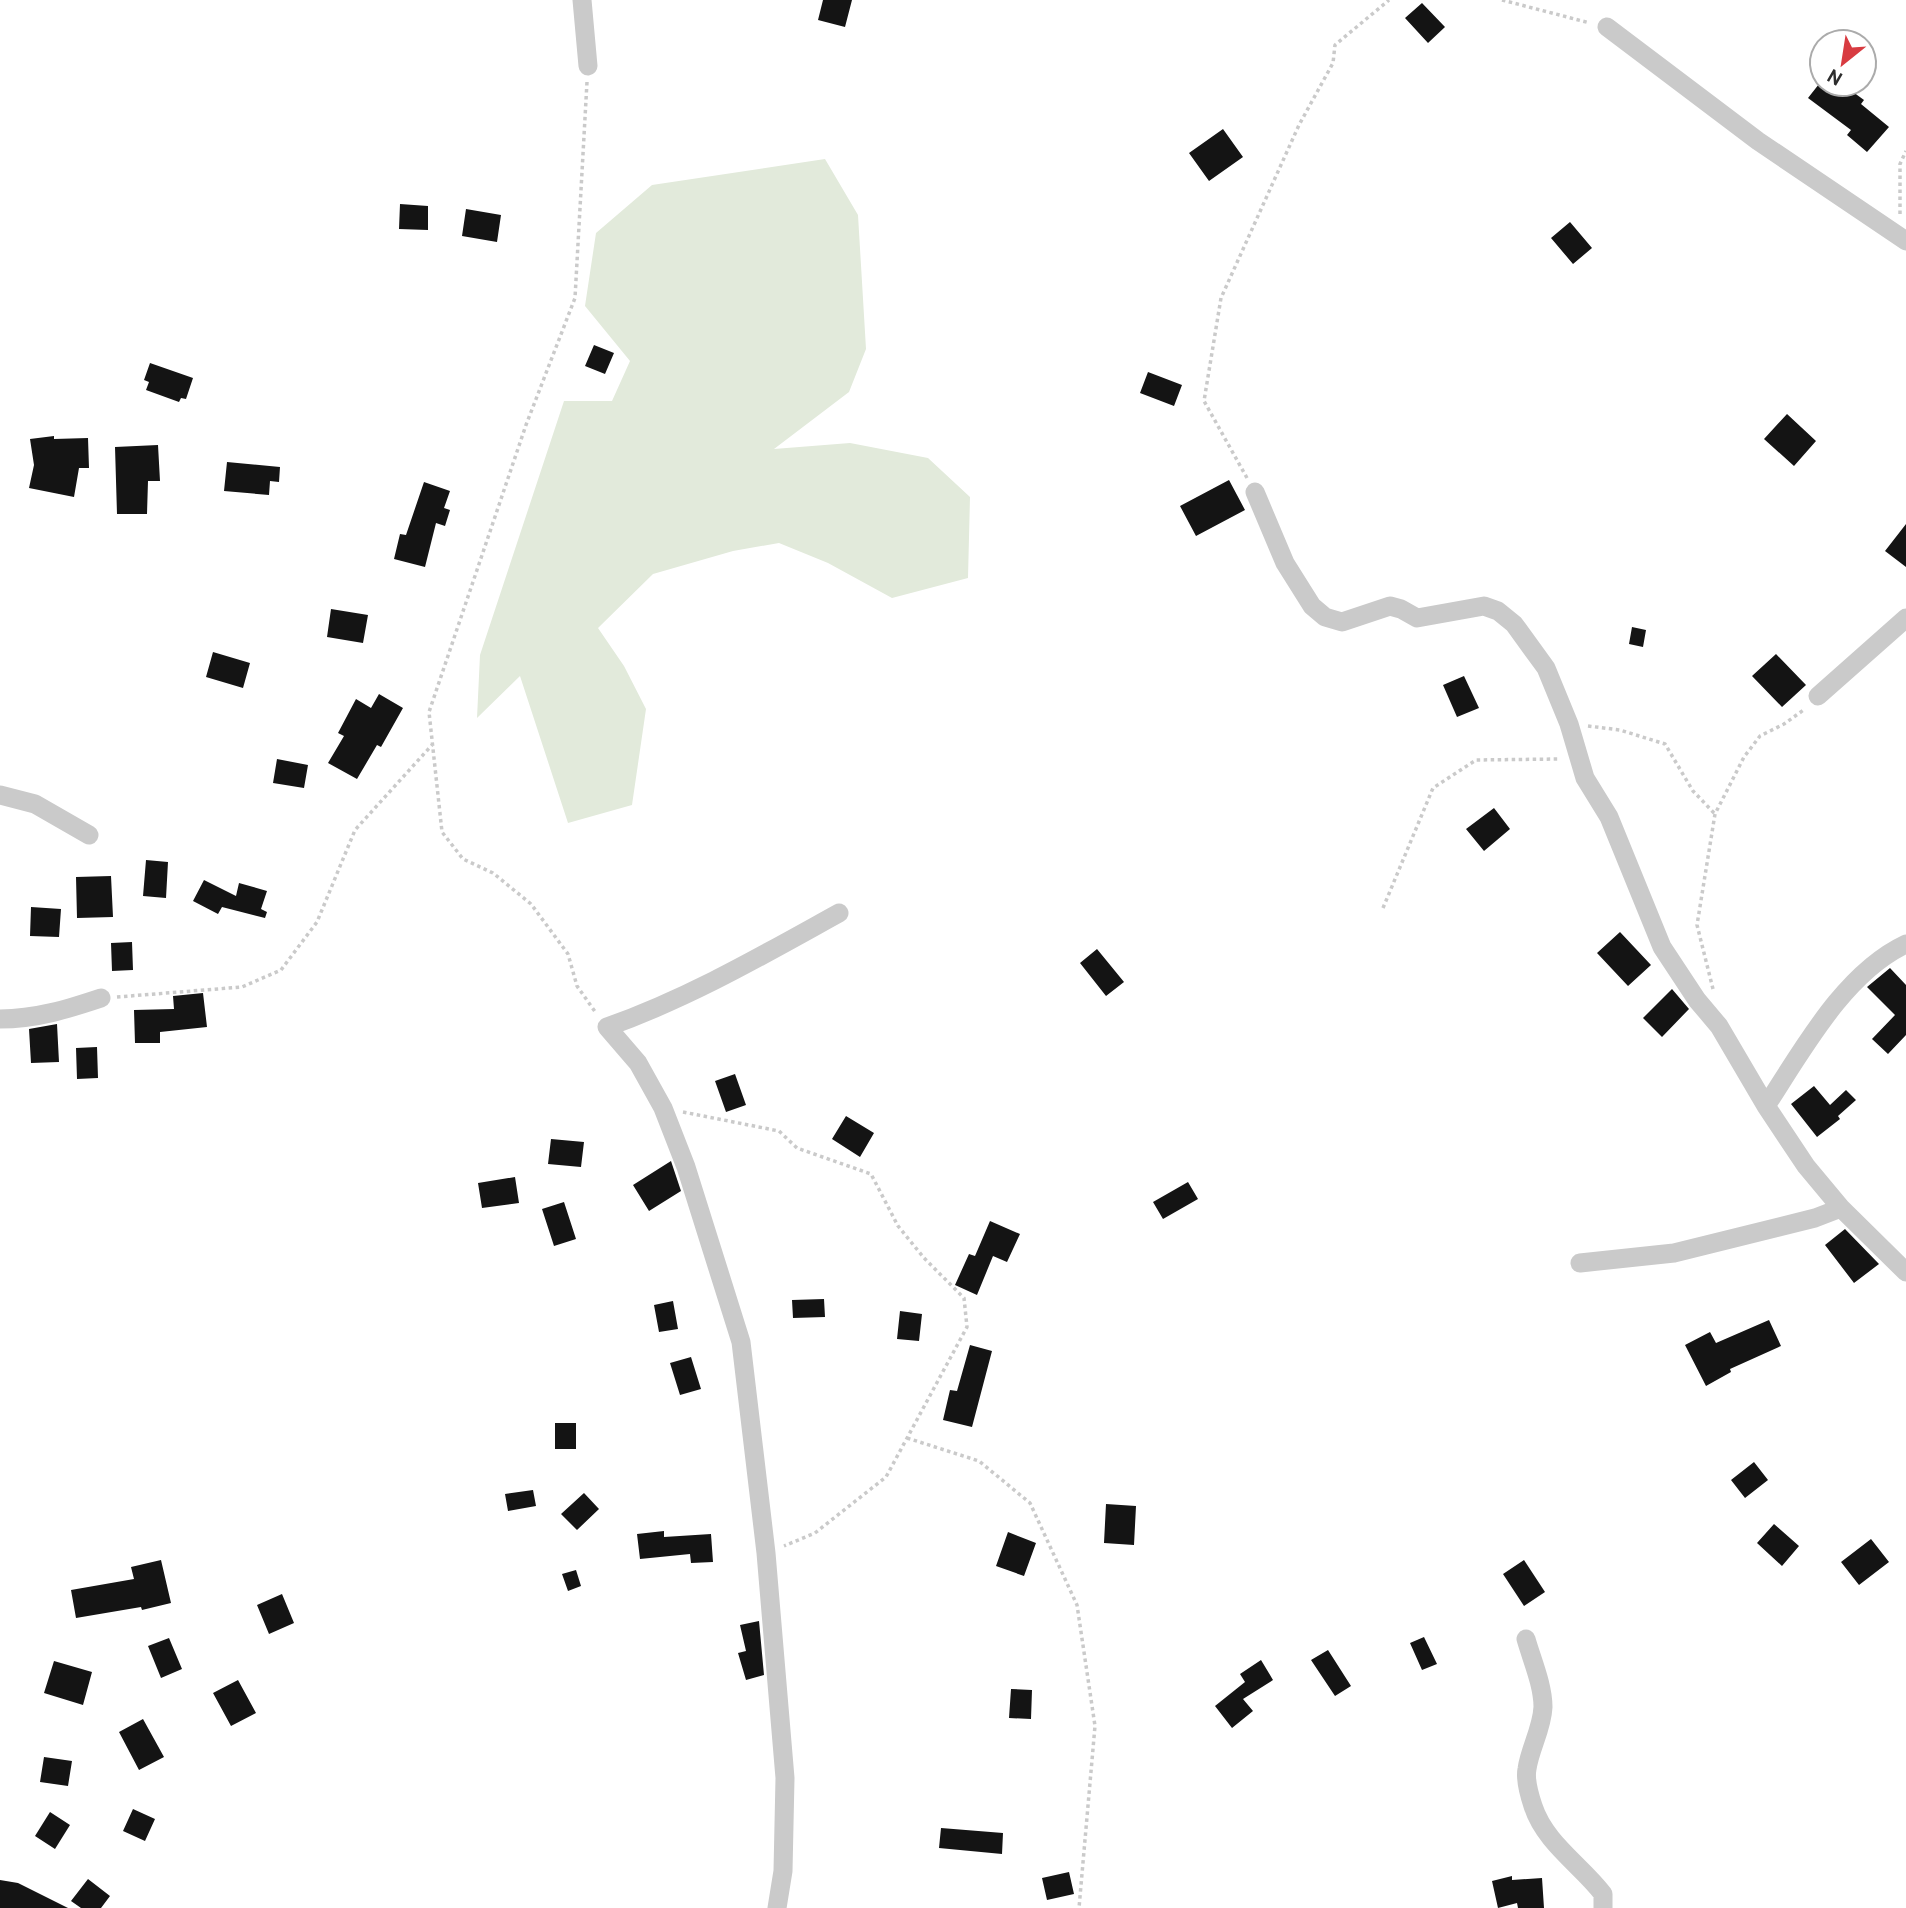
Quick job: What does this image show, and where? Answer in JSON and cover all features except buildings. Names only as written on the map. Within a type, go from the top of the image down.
[{"type":"street","points":[[582,0],[588,66]]},
{"type":"street","points":[[1606,27],[1747,134],[1903,239]]},
{"type":"street","points":[[1255,492],[1286,563],[1312,606],[1325,617],[1342,622],[1390,606],[1417,618],[1484,606],[1498,611],[1514,624],[1546,668],[1569,724],[1585,778],[1609,817],[1662,947],[1719,1026],[1766,1106],[1806,1166],[1841,1208],[1906,1272]]},
{"type":"street","points":[[1818,696],[1906,618]]},
{"type":"street","points":[[0,795],[35,804],[89,835]]},
{"type":"street","points":[[777,1908],[783,1871],[785,1778],[766,1553],[741,1342],[686,1167],[663,1108],[638,1063],[607,1027],[654,1010],[697,990],[839,913]]},
{"type":"street","points":[[1766,1106],[1834,1003],[1881,959],[1906,944]]},
{"type":"street","points":[[0,1019],[18,1019],[57,1012],[101,998]]},
{"type":"street","points":[[1580,1263],[1674,1253],[1815,1218],[1841,1208]]},
{"type":"street","points":[[1526,1639],[1543,1706],[1526,1771],[1533,1807],[1564,1854],[1603,1894],[1603,1908]]},
{"type":"path","points":[[1255,492],[1204,401],[1221,298],[1299,125],[1333,63],[1335,45],[1389,0]]},
{"type":"path","points":[[1502,0],[1606,27]]},
{"type":"path","points":[[588,66],[575,298],[526,425],[429,712],[442,832],[464,859],[493,873],[531,904],[568,954],[577,986],[607,1027]]},
{"type":"path","points":[[1903,239],[1899,195],[1900,164],[1906,151]]},
{"type":"path","points":[[1714,994],[1698,925],[1715,814],[1744,757],[1760,736],[1800,713],[1818,696]]},
{"type":"path","points":[[1569,724],[1620,730],[1665,744],[1693,791],[1715,814]]},
{"type":"path","points":[[101,998],[242,987],[281,970],[317,922],[355,830],[432,745]]},
{"type":"path","points":[[1383,908],[1433,788],[1476,760],[1579,759]]},
{"type":"path","points":[[663,1108],[779,1131],[797,1148],[871,1174],[898,1226],[924,1258],[964,1298],[967,1327],[887,1477],[815,1534],[766,1553]]},
{"type":"path","points":[[907,1438],[979,1461],[1030,1503],[1077,1605],[1096,1726],[1079,1908]]},
{"type":"green space","points":[[825,159],[858,215],[866,349],[849,392],[774,449],[850,443],[928,458],[970,497],[968,578],[892,598],[828,563],[779,543],[733,551],[653,574],[598,628],[624,666],[646,709],[632,805],[568,823],[520,676],[477,718],[480,655],[564,401],[612,401],[630,361],[585,306],[596,233],[652,185]]}]
